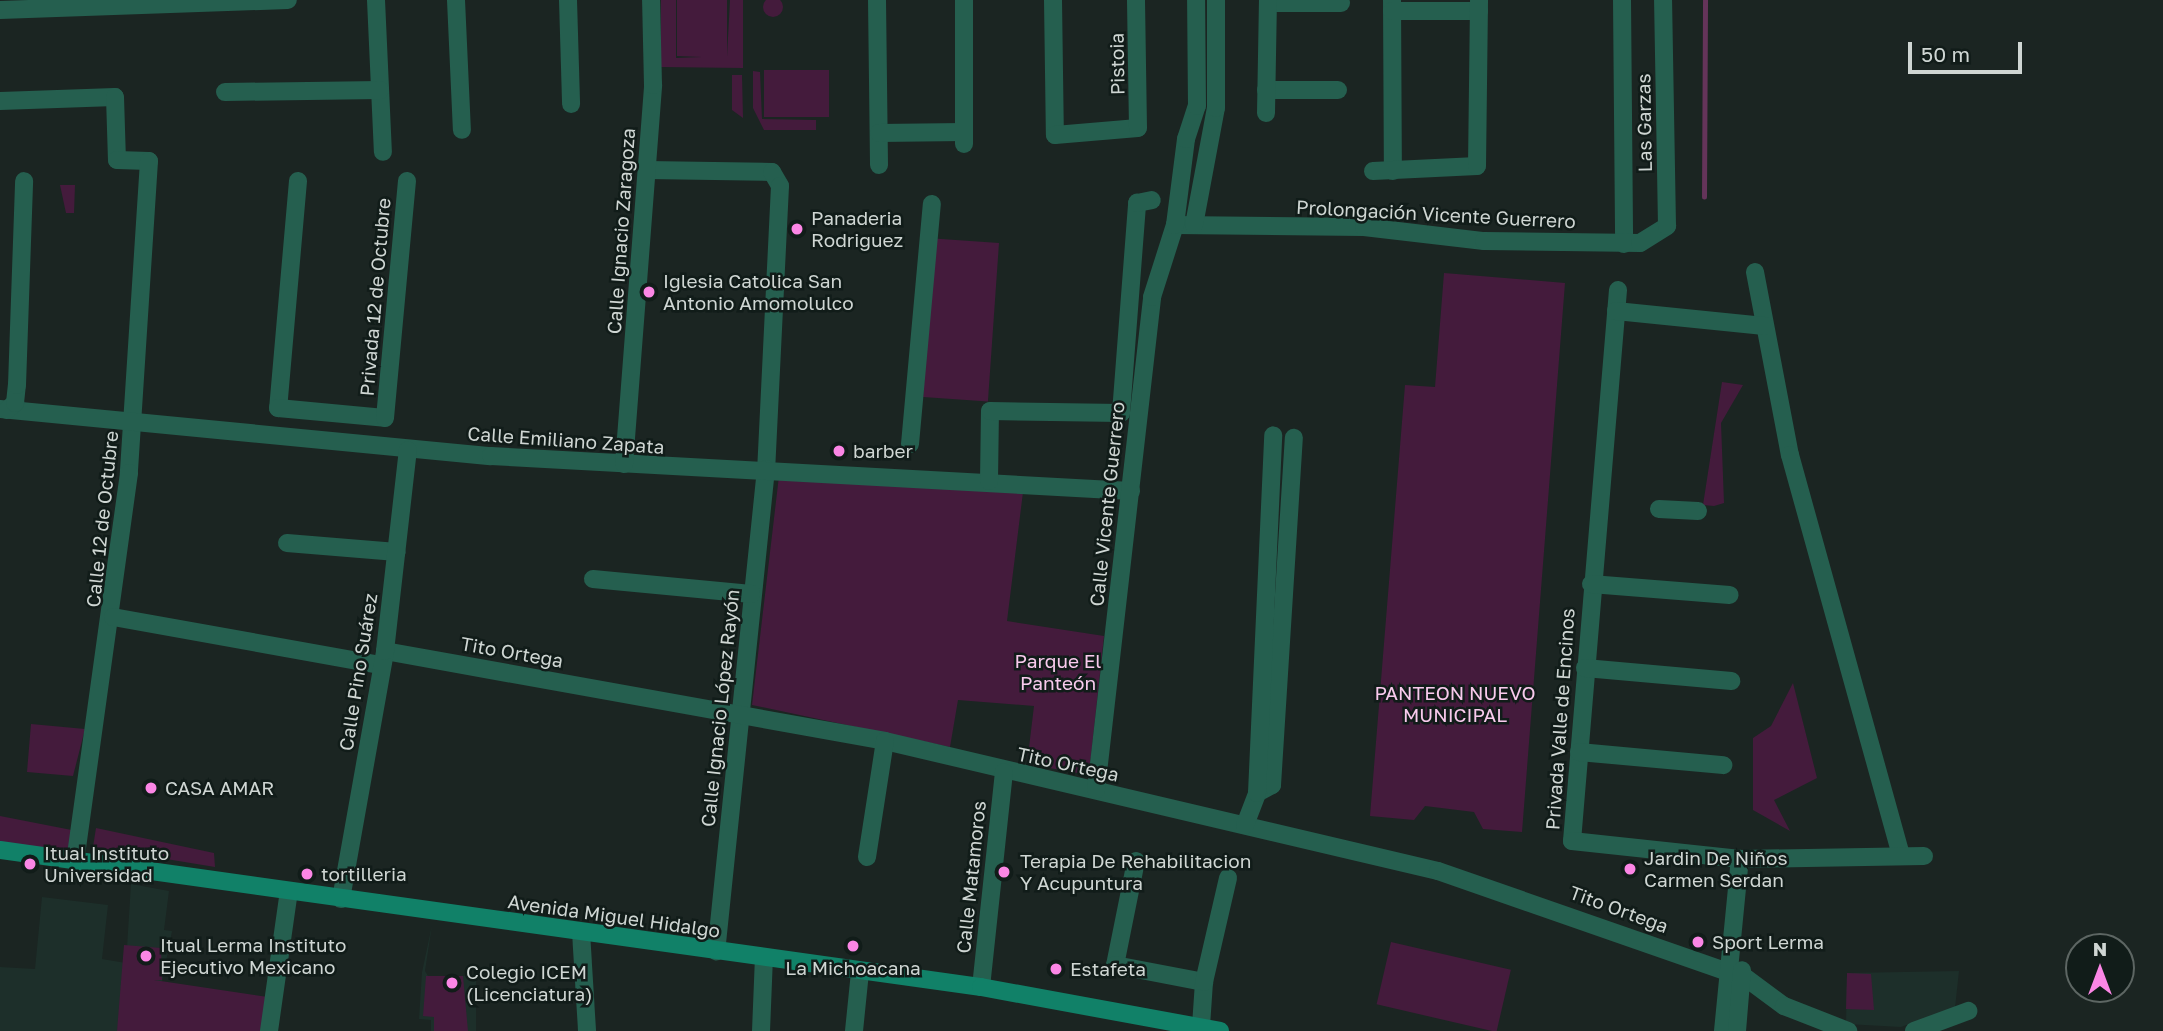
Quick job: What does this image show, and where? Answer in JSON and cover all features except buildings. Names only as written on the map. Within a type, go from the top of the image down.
[{"type":"main road","name":"Avenida Miguel Hidalgo","points":[[0,850],[981,987],[1220,1031]]},
{"type":"street","points":[[0,10],[151,2],[288,0]]},
{"type":"street","points":[[376,0],[383,152]]},
{"type":"street","points":[[456,0],[462,130]]},
{"type":"street","points":[[568,0],[571,104]]},
{"type":"street","name":"Calle Ignacio Zaragoza","points":[[624,464],[647,170],[651,0]]},
{"type":"street","points":[[877,0],[879,165]]},
{"type":"street","points":[[879,133],[964,138],[964,0]]},
{"type":"street","name":"Pistoia","points":[[1053,0],[1055,135],[1138,128],[1136,0]]},
{"type":"street","name":"Calle Vicente Guerrero","points":[[1096,790],[1152,297],[1175,225],[1185,154],[1198,106],[1196,0]]},
{"type":"street","points":[[1194,225],[1209,158],[1216,108],[1216,0]]},
{"type":"street","name":"Las Garzas","points":[[1622,0],[1624,244]]},
{"type":"street","name":"Las Garzas","points":[[1652,237],[1667,226],[1663,0]]},
{"type":"street","points":[[1266,113],[1268,2],[1341,3]]},
{"type":"street","points":[[1373,171],[1393,171],[1477,166],[1479,6],[1392,6],[1393,171]]},
{"type":"street","points":[[225,92],[380,90]]},
{"type":"street","points":[[1266,90],[1338,90]]},
{"type":"street","name":"Calle 12 de Octubre","points":[[0,101],[115,97],[117,160],[149,161],[132,426],[113,617],[75,862]]},
{"type":"street","points":[[1198,106],[1216,108]]},
{"type":"street","points":[[1185,154],[1209,158]]},
{"type":"street","name":"Calle Ignacio López Rayón","points":[[647,170],[772,172],[780,186],[766,468],[716,951]]},
{"type":"street","points":[[3,409],[16,403],[9,374],[24,181]]},
{"type":"street","name":"Privada 12 de Octubre","points":[[298,181],[278,408],[385,418],[407,181]]},
{"type":"street","points":[[989,481],[990,411],[1121,413],[1145,202]]},
{"type":"street","points":[[910,444],[932,204]]},
{"type":"street","name":"Prolongación Vicente Guerrero","points":[[1175,225],[1364,227],[1484,241],[1624,244],[1652,237]]},
{"type":"street","points":[[1755,272],[1763,326],[1843,662],[1901,855]]},
{"type":"street","name":"Privada Valle de Encinos","points":[[1618,290],[1570,836],[1576,845],[1740,859],[1924,856]]},
{"type":"street","points":[[1616,312],[1763,326]]},
{"type":"street","name":"Calle Emiliano Zapata","points":[[3,409],[132,426],[408,450],[624,464],[766,468],[1131,491]]},
{"type":"street","points":[[329,442],[331,413]]},
{"type":"street","points":[[1245,825],[1256,793],[1273,435]]},
{"type":"street","points":[[1256,793],[1272,785],[1294,438]]},
{"type":"street","name":"Calle Pino Suárez","points":[[341,899],[383,658],[408,450]]},
{"type":"street","points":[[1659,509],[1699,511]]},
{"type":"street","points":[[287,543],[397,552]]},
{"type":"street","points":[[593,579],[751,594]]},
{"type":"street","points":[[1591,584],[1730,595]]},
{"type":"street","name":"Tito Ortega","points":[[113,617],[741,712],[885,741],[1004,772],[1096,790],[1245,825],[1512,893],[1737,975],[1784,1006],[1847,1031]]},
{"type":"street","points":[[1585,668],[1731,681]]},
{"type":"street","points":[[867,857],[885,741]]},
{"type":"street","points":[[1579,752],[1723,765]]},
{"type":"street","name":"Calle Matamoros","points":[[981,987],[1004,772]]},
{"type":"street","points":[[1737,1031],[1737,975],[1731,941],[1740,859]]},
{"type":"street","points":[[1136,861],[1115,965],[1204,982]]},
{"type":"street","points":[[1201,1026],[1204,982],[1228,878]]},
{"type":"street","points":[[269,1031],[289,891]]},
{"type":"street","points":[[581,932],[587,1031]]},
{"type":"street","points":[[761,1031],[764,957]]},
{"type":"street","points":[[854,1031],[860,972]]},
{"type":"street","points":[[1723,1031],[1737,975]]},
{"type":"street","points":[[1914,1031],[1968,1011]]},
{"type":"shaded area","points":[[131,884],[169,891],[164,930],[172,931],[162,982],[126,974],[117,1031],[0,1031],[0,967],[35,969],[42,897],[108,905],[102,959],[126,963]]},
{"type":"shaded area","points":[[432,925],[425,971],[431,981],[476,974],[476,1031],[431,1031],[431,1020],[419,1019],[422,972]]},
{"type":"shaded area","points":[[1959,971],[1955,1008],[1901,1027],[1846,1024],[1847,973]]},
{"type":"green space","points":[[773,-3],[780,0],[783,7],[780,14],[773,17],[766,14],[763,7],[766,0]]},
{"type":"green space","points":[[661,0],[676,0],[676,58],[702,57],[677,56],[677,0],[727,0],[727,57],[730,0],[743,0],[743,68],[661,67]]},
{"type":"green space","points":[[764,70],[829,70],[829,117],[764,117]]},
{"type":"green space","points":[[753,71],[760,72],[762,119],[816,120],[816,130],[764,130],[753,108]]},
{"type":"green space","points":[[732,75],[742,75],[743,118],[732,110]]},
{"type":"green space","points":[[60,185],[75,185],[74,213],[66,213]]},
{"type":"green space","points":[[934,238],[999,243],[988,402],[923,397]]},
{"type":"green space","name":"PANTEON NUEVO MUNICIPAL","points":[[1444,273],[1565,283],[1522,832],[1483,829],[1474,812],[1425,806],[1414,820],[1370,816],[1405,385],[1435,387]]},
{"type":"green space","points":[[1722,382],[1743,385],[1721,423],[1724,503],[1703,505]]},
{"type":"green space","name":"Parque El Panteón","points":[[779,476],[1023,492],[1007,621],[1104,636],[1089,775],[1027,764],[1034,706],[958,700],[950,747],[752,705]]},
{"type":"green space","points":[[1793,683],[1817,778],[1774,800],[1790,831],[1753,810],[1753,738],[1771,726]]},
{"type":"green space","points":[[31,724],[85,729],[73,776],[27,772]]},
{"type":"green space","points":[[0,816],[84,832],[79,859],[0,844]]},
{"type":"green space","points":[[96,828],[214,853],[215,867],[93,847]]},
{"type":"green space","points":[[1391,942],[1511,970],[1497,1031],[1377,1004]]},
{"type":"green space","points":[[124,945],[161,948],[162,980],[154,980],[268,997],[263,1031],[117,1031]]},
{"type":"green space","points":[[1847,973],[1871,974],[1874,1010],[1846,1009]]},
{"type":"green space","points":[[426,976],[463,976],[468,1031],[434,1031],[434,1017],[423,1016]]},
{"type":"waterway","points":[[1704,197],[1705,0]]},
{"type":"place","name":"Panaderia Rodriguez","points":[[797,229]]},
{"type":"place","name":"Iglesia Catolica San Antonio Amomolulco","points":[[649,292]]},
{"type":"place","name":"barber","points":[[839,451]]},
{"type":"place","name":"CASA AMAR","points":[[151,788]]},
{"type":"place","name":"Itual Instituto Universidad","points":[[30,864]]},
{"type":"place","name":"Jardin De Niños Carmen Serdan","points":[[1630,869]]},
{"type":"place","name":"Terapia De Rehabilitacion Y Acupuntura","points":[[1004,872]]},
{"type":"place","name":"tortilleria","points":[[307,874]]},
{"type":"place","name":"Sport Lerma","points":[[1698,942]]},
{"type":"place","name":"La Michoacana","points":[[853,946]]},
{"type":"place","name":"Itual Lerma Instituto Ejecutivo Mexicano","points":[[146,956]]},
{"type":"place","name":"Estafeta","points":[[1056,969]]},
{"type":"place","name":"Colegio ICEM (Licenciatura)","points":[[452,983]]}]
